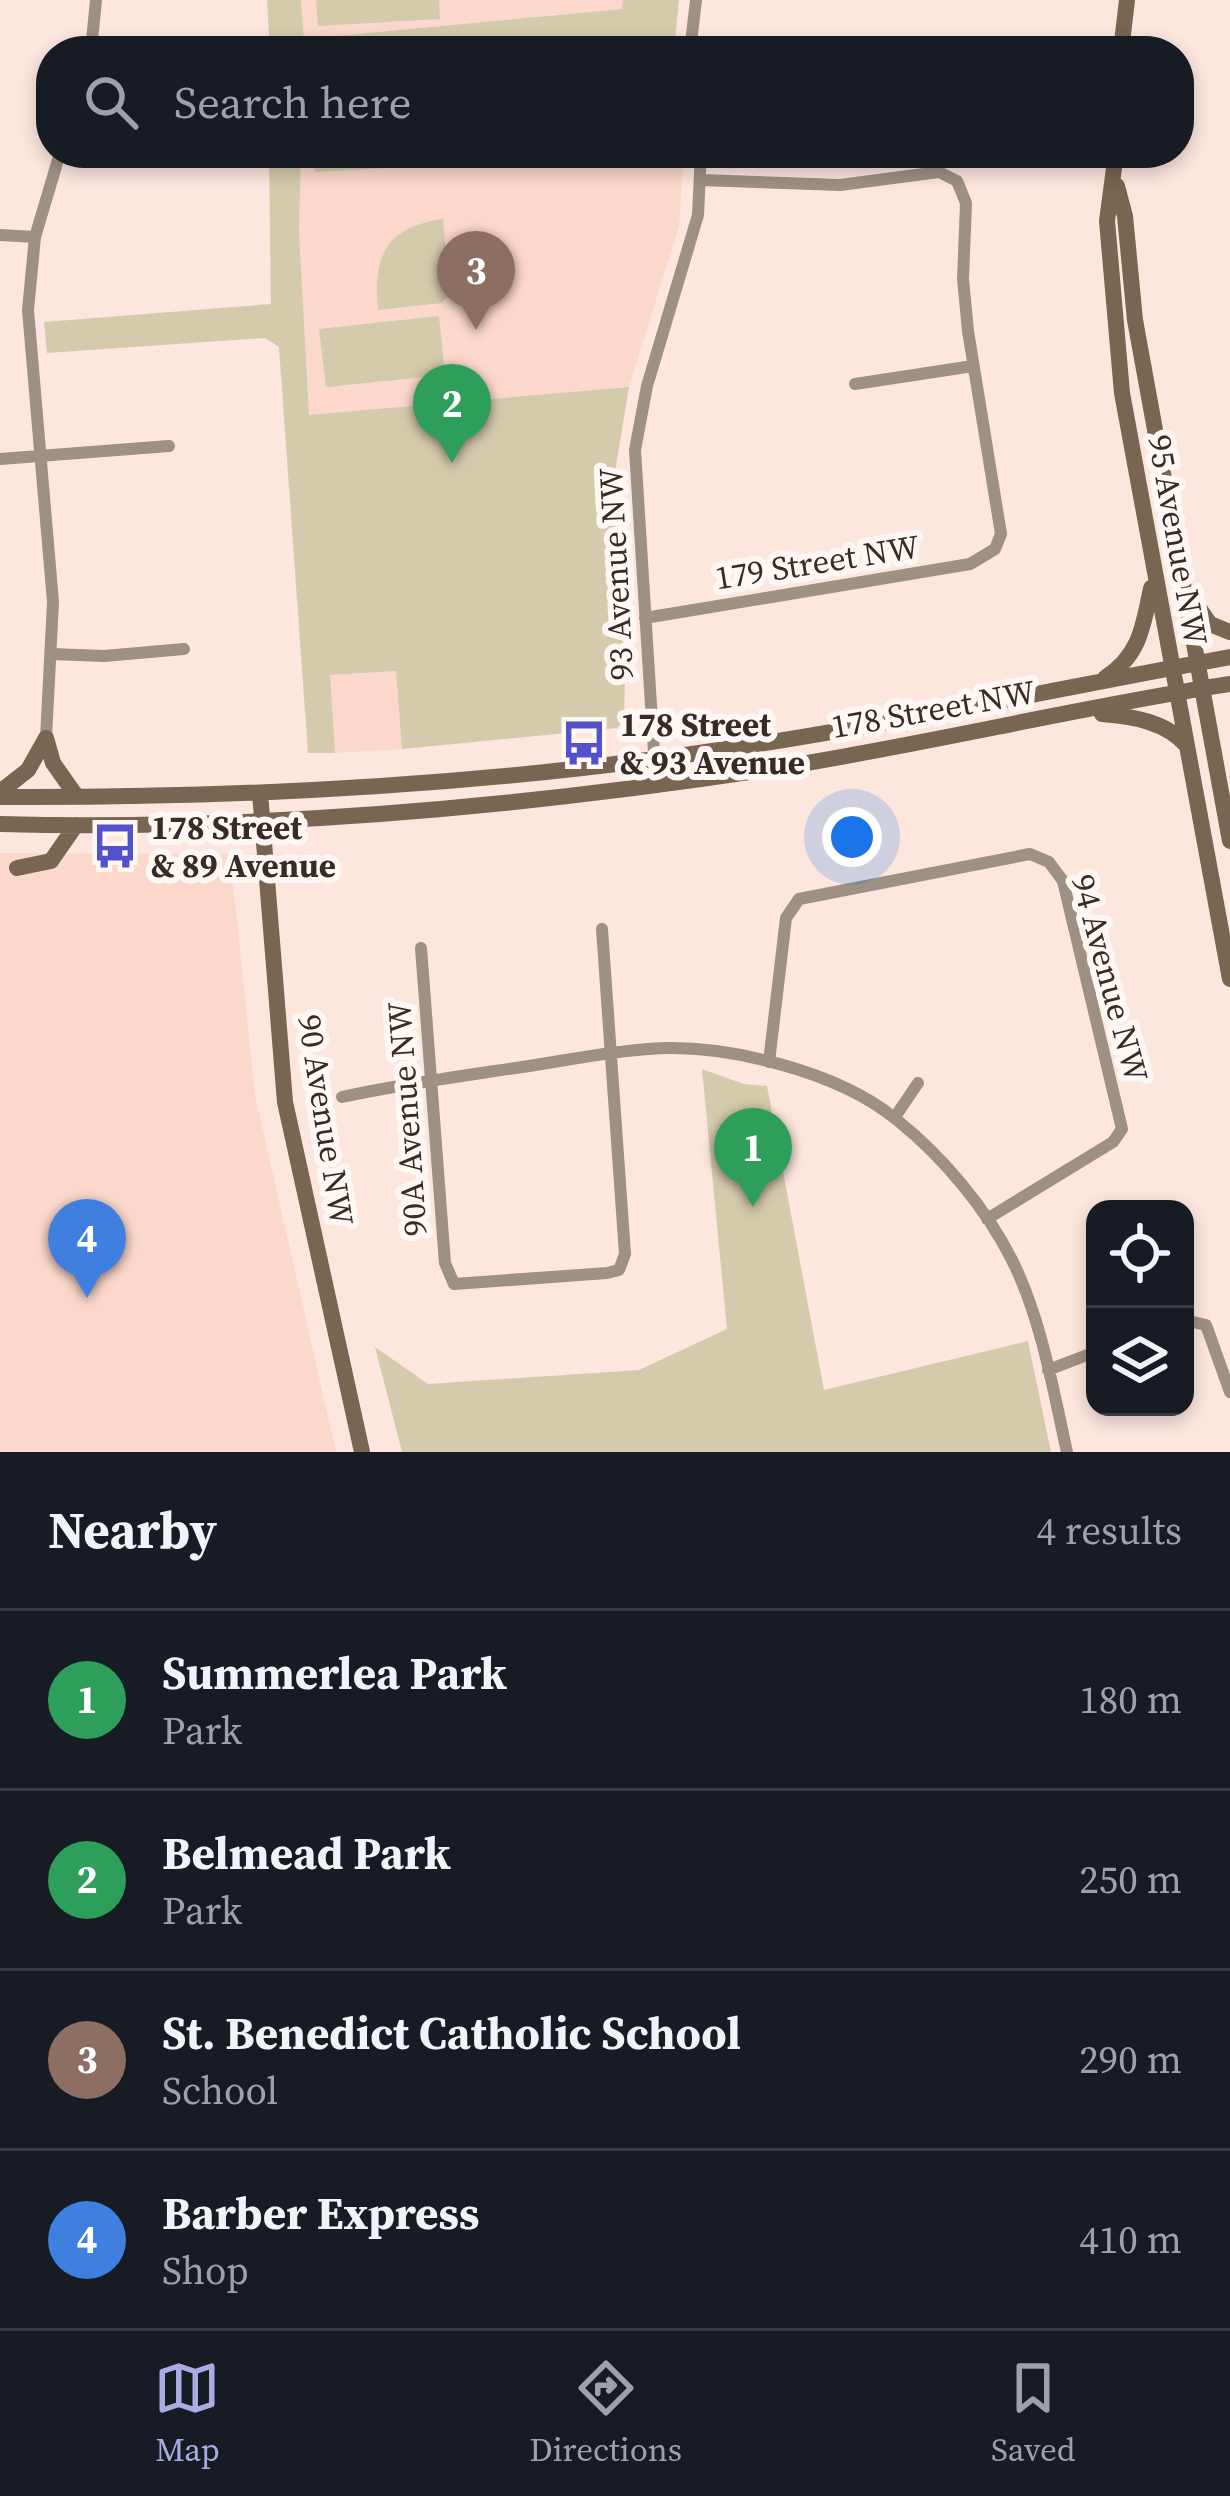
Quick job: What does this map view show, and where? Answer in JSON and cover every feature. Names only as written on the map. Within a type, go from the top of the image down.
[{"type":"main road","points":[[1123,36],[1127,0]]},
{"type":"main road","name":"95 Avenue NW","points":[[1115,168],[1107,221],[1131,456],[1230,979]]},
{"type":"main road","name":"95 Avenue NW","points":[[1115,180],[1125,216],[1135,320],[1230,841]]},
{"type":"main road","points":[[1182,574],[1203,617],[1230,632]]},
{"type":"main road","points":[[1097,682],[1123,665],[1139,645],[1153,575]]},
{"type":"main road","name":"178 Street NW","points":[[0,795],[260,794],[449,782],[654,760],[1230,657]]},
{"type":"main road","name":"178 Street NW","points":[[0,824],[262,820],[432,809],[656,785],[874,752],[1230,684]]},
{"type":"main road","points":[[1077,713],[1152,723],[1186,746]]},
{"type":"main road","points":[[0,795],[28,770],[46,738]]},
{"type":"main road","points":[[46,738],[52,763],[76,797]]},
{"type":"main road","points":[[1225,813],[1230,777]]},
{"type":"main road","name":"90 Avenue NW","points":[[260,794],[285,1102],[362,1452]]},
{"type":"main road","points":[[17,868],[52,861],[76,825]]},
{"type":"street","points":[[92,36],[96,0]]},
{"type":"street","points":[[692,36],[696,0]]},
{"type":"street","points":[[46,738],[51,570],[28,324],[35,236],[55,168]]},
{"type":"street","name":"93 Avenue NW","points":[[656,785],[634,486],[637,429],[693,238],[701,168]]},
{"type":"street","points":[[701,180],[821,186],[938,172],[960,184],[966,203],[964,301],[974,366],[855,384]]},
{"type":"street","points":[[0,235],[35,236]]},
{"type":"street","name":"179 Street NW","points":[[645,618],[970,564],[994,549],[1001,524],[974,366]]},
{"type":"street","points":[[0,459],[169,446]]},
{"type":"street","points":[[52,654],[122,656],[184,649]]},
{"type":"street","name":"94 Avenue NW","points":[[769,1062],[785,918],[799,899],[1030,854],[1049,862],[1063,881],[1122,1129],[1113,1142],[987,1219]]},
{"type":"street","points":[[602,928],[611,1054]]},
{"type":"street","name":"90A Avenue NW","points":[[421,948],[445,1263],[454,1284],[619,1270],[625,1254],[611,1054]]},
{"type":"street","points":[[342,1097],[649,1049],[687,1049],[769,1062],[852,1092],[895,1118],[942,1163],[987,1219],[1013,1262],[1048,1370],[1067,1452]]},
{"type":"street","points":[[895,1118],[918,1083]]},
{"type":"street","points":[[1194,1322],[1206,1325],[1230,1393]]},
{"type":"street","points":[[1048,1370],[1086,1355]]},
{"type":"shaded area","points":[[267,0],[301,0],[304,36],[269,36]]},
{"type":"shaded area","points":[[301,0],[623,0],[623,9],[304,36]]},
{"type":"shaded area","points":[[316,0],[439,0],[440,19],[318,26]]},
{"type":"shaded area","points":[[623,0],[679,0],[675,36],[336,36],[622,9]]},
{"type":"shaded area","points":[[269,168],[301,168],[299,230],[309,415],[629,387],[613,484],[625,678],[624,720],[617,728],[402,749],[396,671],[330,675],[335,753],[308,753],[279,347],[265,338],[47,353],[44,322],[271,304]]},
{"type":"shaded area","points":[[301,168],[683,168],[679,226],[629,387],[309,416],[299,230]]},
{"type":"shaded area","points":[[315,168],[386,168],[315,172]]},
{"type":"shaded area","points":[[443,219],[449,294],[442,303],[378,310],[378,274],[387,247],[408,229]]},
{"type":"shaded area","points":[[439,316],[445,375],[326,387],[319,329]]},
{"type":"shaded area","points":[[396,671],[402,749],[335,753],[329,675]]},
{"type":"shaded area","points":[[0,853],[230,854],[255,1095],[336,1452],[0,1452]]},
{"type":"shaded area","points":[[702,1069],[744,1084],[767,1086],[824,1390],[1028,1341],[1051,1452],[402,1452],[375,1347],[428,1384],[639,1370],[727,1329]]},
{"type":"place","name":"St. Benedict Catholic School","points":[[476,330]]},
{"type":"place","name":"Belmead Park","points":[[452,463]]},
{"type":"place","name":"178 Street & 93 Avenue","points":[[584,743]]},
{"type":"place","name":"178 Street & 89 Avenue","points":[[115,846]]},
{"type":"place","name":"Summerlea Park","points":[[753,1207]]},
{"type":"place","name":"Barber Express","points":[[87,1298]]}]
